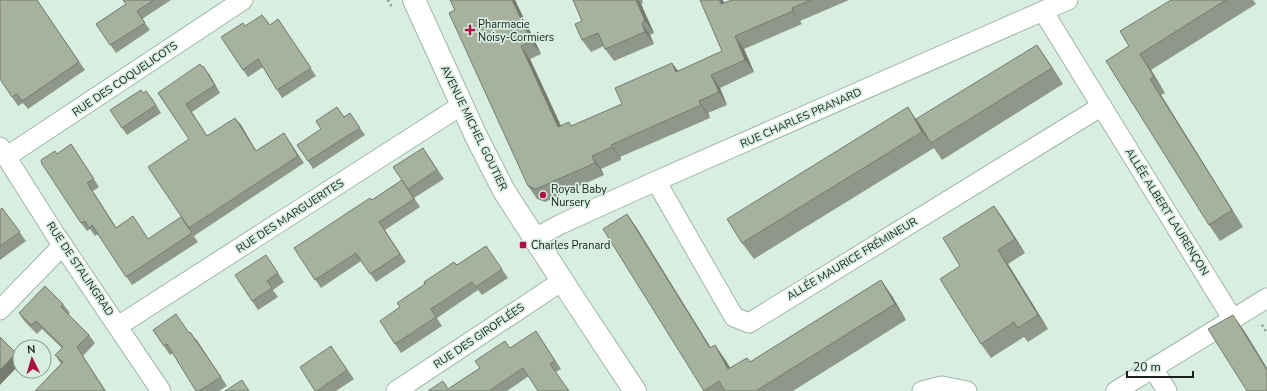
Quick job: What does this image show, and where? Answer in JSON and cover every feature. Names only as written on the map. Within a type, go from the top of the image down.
[{"type":"street","name":"RUE DES COQUELICOTS","points":[[3,152],[243,0]]},
{"type":"street","name":"AVENUE MICHEL GOUTIER","points":[[414,0],[476,136],[504,191],[635,391]]},
{"type":"street","name":"RUE CHARLES PRANARD","points":[[535,238],[561,224],[656,181],[1068,0]]},
{"type":"street","name":"ALLÉE ALBERT LAURENÇON","points":[[1043,11],[1232,318]]},
{"type":"street","name":"RUE DES MARGUERITES","points":[[118,326],[462,105]]},
{"type":"street","name":"ALLÉE MAURICE FRÉMINEUR","points":[[656,181],[734,317],[749,323],[1102,106]]},
{"type":"street","name":"RUE DE STALINGRAD","points":[[3,152],[63,245],[161,391]]},
{"type":"street","points":[[0,310],[63,245]]},
{"type":"street","name":"RUE DES GIROFLÉES","points":[[396,391],[562,281]]},
{"type":"street","points":[[1116,391],[1232,318],[1267,298]]},
{"type":"street","points":[[1152,368],[1167,391]]},
{"type":"street","points":[[922,391],[942,386],[967,391]]},
{"type":"building","points":[[0,0],[37,0],[79,62],[22,101],[17,94],[12,97],[0,79]]},
{"type":"building","points":[[123,0],[154,0],[137,11],[145,23],[110,45],[96,24],[126,4]]},
{"type":"building","points":[[450,0],[512,0],[532,42],[521,46],[558,127],[569,122],[571,126],[622,104],[615,88],[672,63],[676,72],[722,51],[700,0],[719,0],[721,4],[732,0],[811,0],[792,8],[793,11],[735,36],[745,60],[711,75],[719,92],[699,101],[701,105],[611,145],[612,147],[592,156],[595,163],[536,189],[528,186],[449,13],[455,10]]},
{"type":"building","points":[[573,0],[636,0],[645,21],[642,23],[645,32],[605,49],[598,33],[582,40],[575,24],[582,21]]},
{"type":"building","points":[[1171,0],[1226,0],[1140,54],[1154,77],[1150,79],[1232,210],[1209,225],[1106,61],[1129,46],[1120,31]]},
{"type":"building","points":[[262,15],[270,25],[278,19],[311,68],[277,90],[258,59],[243,70],[221,37],[243,23],[245,26]]},
{"type":"building","points":[[1037,45],[1052,68],[931,143],[916,119]]},
{"type":"building","points":[[200,64],[202,67],[203,66],[215,85],[186,104],[207,136],[235,118],[256,151],[284,133],[298,156],[189,228],[148,167],[189,139],[158,93]]},
{"type":"building","points":[[141,90],[143,93],[146,91],[156,105],[122,128],[110,110]]},
{"type":"building","points":[[337,107],[344,117],[350,113],[360,128],[308,161],[297,145],[321,129],[316,121]]},
{"type":"building","points":[[908,107],[922,132],[742,243],[727,219]]},
{"type":"building","points":[[71,144],[94,179],[87,183],[116,228],[133,216],[148,239],[181,217],[192,233],[126,277],[92,225],[89,228],[85,221],[81,223],[42,164],[41,160],[55,151],[57,154]]},
{"type":"building","points":[[423,148],[437,170],[408,189],[393,167]]},
{"type":"building","points":[[402,180],[414,199],[379,222],[400,254],[370,274],[356,253],[315,280],[294,248],[370,198],[372,200]]},
{"type":"building","points":[[994,206],[1015,239],[998,250],[1038,315],[1018,328],[1014,322],[981,344],[940,279],[960,266],[943,238]]},
{"type":"building","points":[[2,208],[20,232],[0,246],[0,210]]},
{"type":"building","points":[[627,214],[710,348],[715,345],[728,369],[747,358],[750,362],[881,280],[895,304],[756,391],[725,391],[719,381],[704,391],[603,229]]},
{"type":"building","points":[[486,246],[502,269],[476,287],[472,282],[431,309],[436,317],[395,344],[380,321],[400,307],[397,303],[425,284],[424,282],[454,262],[457,265]]},
{"type":"building","points":[[266,255],[278,273],[267,281],[272,288],[252,301],[235,275]]},
{"type":"building","points":[[45,286],[63,304],[61,307],[89,335],[77,347],[105,391],[35,391],[47,379],[52,379],[52,373],[63,362],[55,355],[63,347],[36,321],[31,325],[19,313]]},
{"type":"building","points":[[176,314],[221,377],[199,391],[196,391],[167,344],[164,346],[153,330]]},
{"type":"building","points":[[1233,315],[1267,370],[1267,391],[1247,391],[1208,329]]},
{"type":"building","points":[[536,331],[555,361],[550,364],[569,391],[538,391],[523,368],[489,391],[428,391],[443,381],[448,389],[480,368],[475,361],[505,341],[510,348]]},
{"type":"building","points":[[0,337],[12,349],[12,357],[0,370]]},
{"type":"building","points":[[331,346],[347,370],[315,391],[300,367]]},
{"type":"building","points":[[242,380],[249,391],[225,391]]},
{"type":"place","name":"Pharmacie Noisy-Cormiers","points":[[470,30]]},
{"type":"place","name":"Royal Baby Nursery","points":[[543,195]]},
{"type":"place","name":"Charles Pranard","points":[[523,245]]}]
